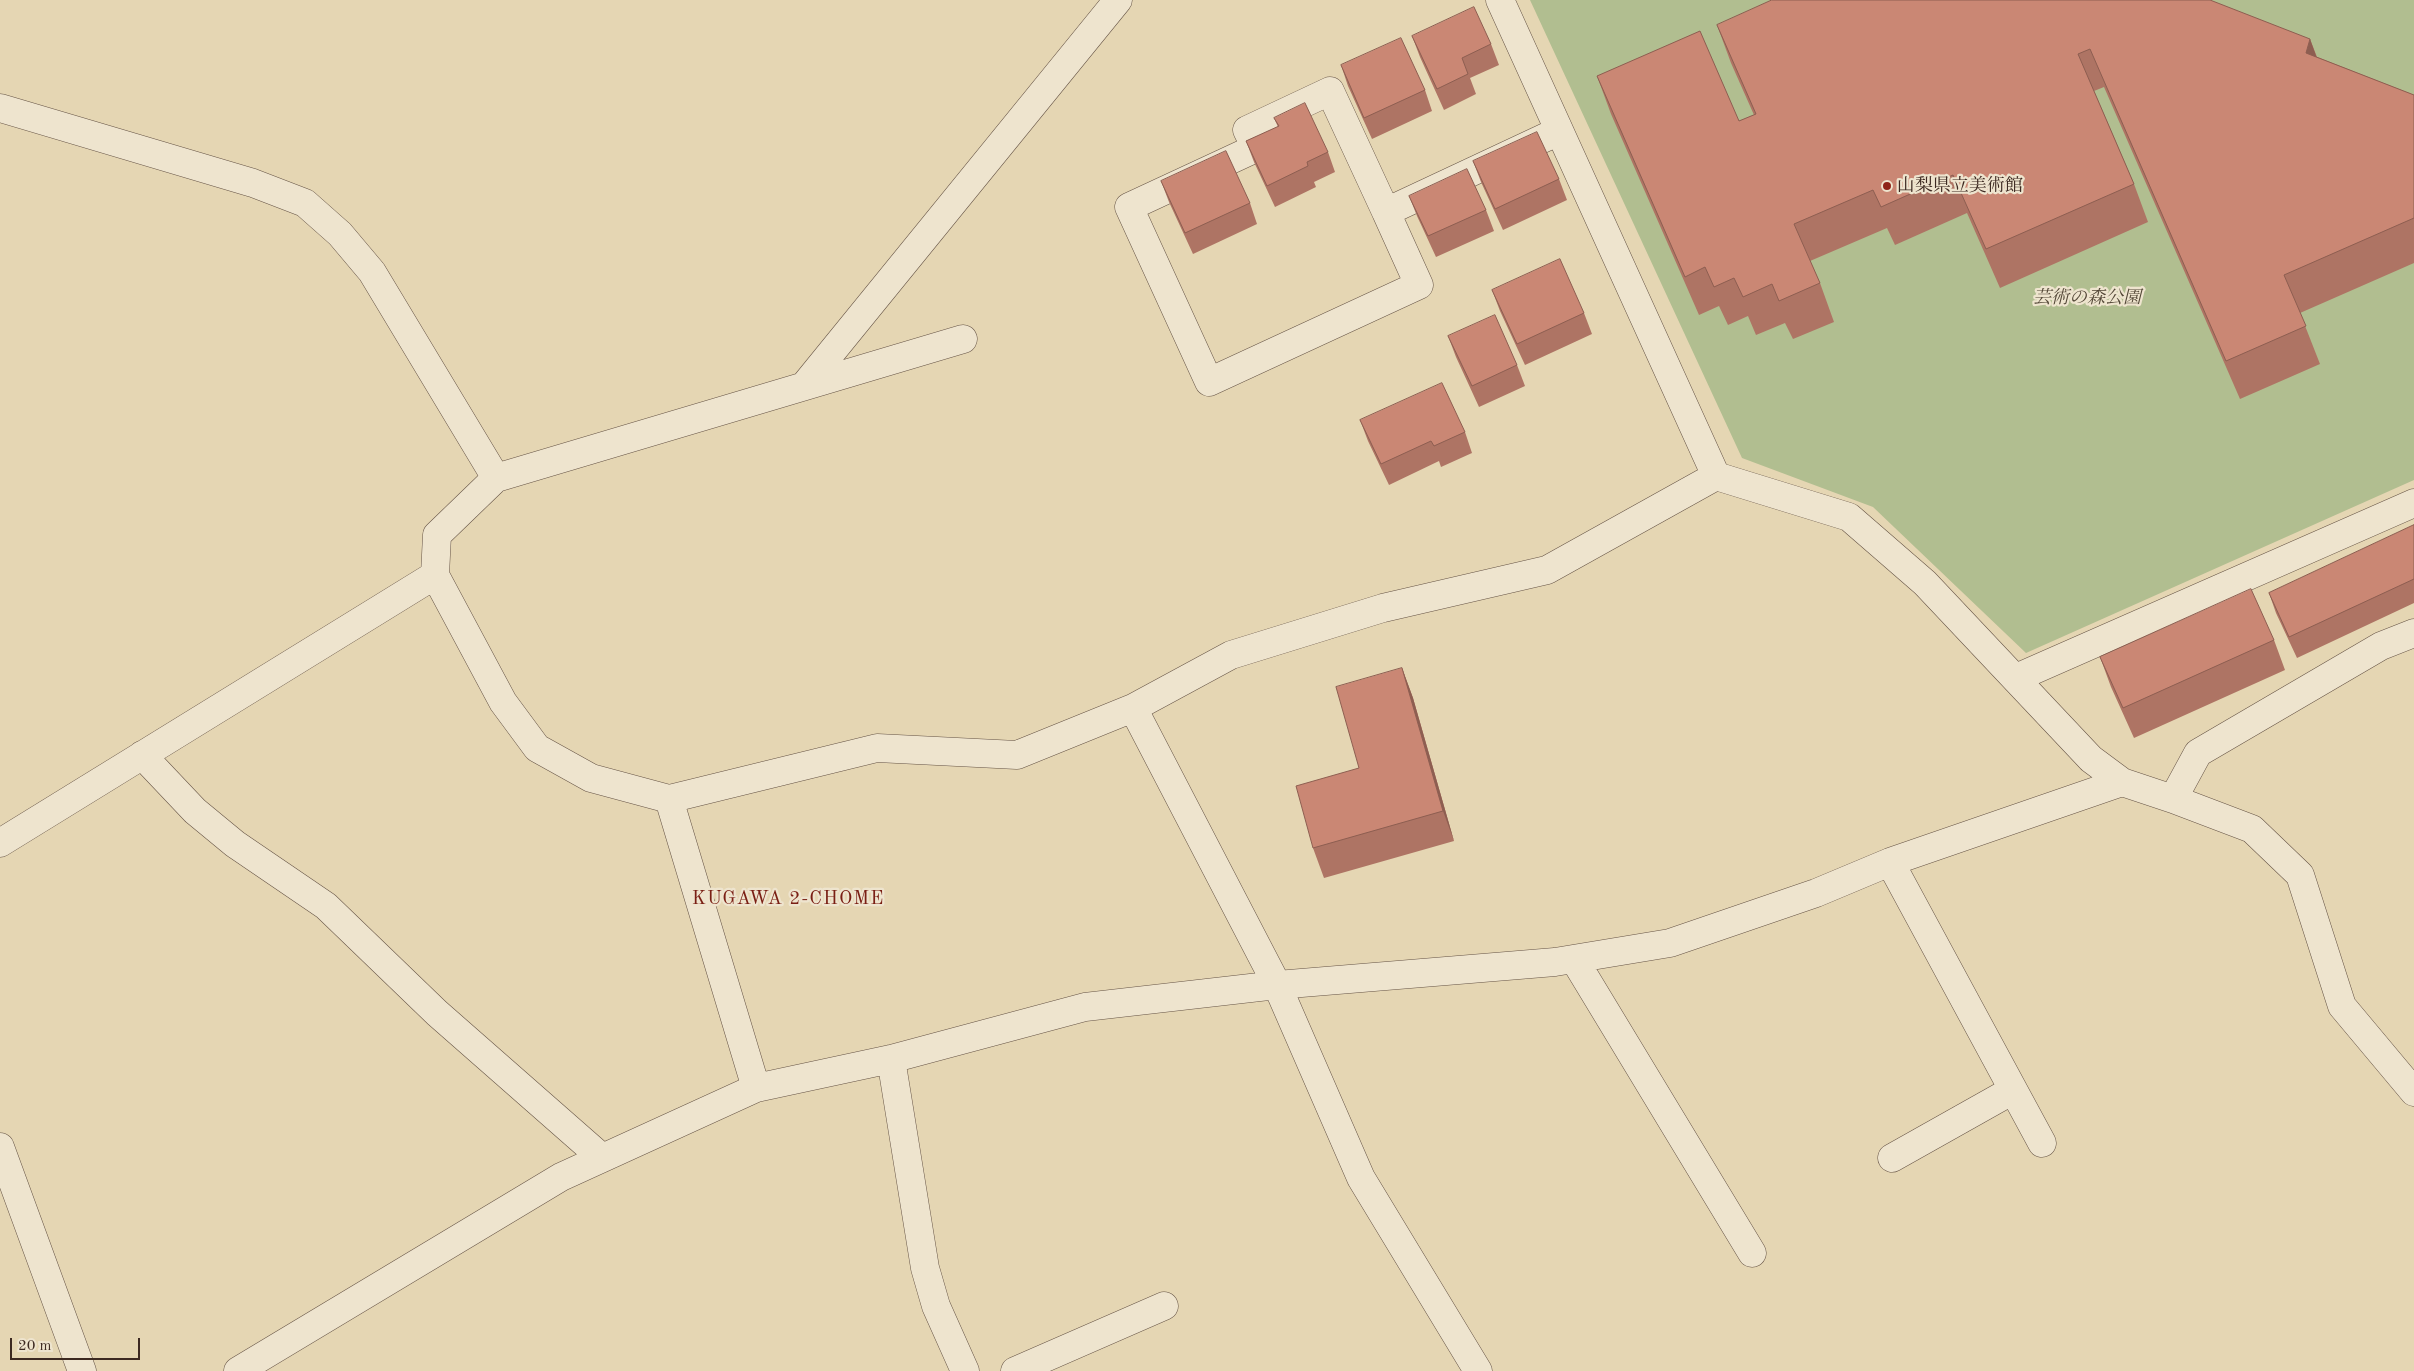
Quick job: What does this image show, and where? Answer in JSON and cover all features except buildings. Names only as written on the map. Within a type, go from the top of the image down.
[{"type":"street","points":[[804,386],[1118,0]]},
{"type":"street","points":[[1500,0],[1716,476]]},
{"type":"street","points":[[1330,91],[1386,212],[1419,285],[1209,382],[1129,208],[1256,148],[1247,130],[1330,91]]},
{"type":"street","points":[[0,108],[253,183],[305,203],[340,234],[372,272],[496,478]]},
{"type":"street","points":[[1386,212],[1559,131]]},
{"type":"street","points":[[963,339],[496,478],[437,535],[435,575],[503,702],[537,748],[591,778],[669,799],[877,748],[1017,755],[1133,708],[1231,655],[1383,608],[1547,570],[1716,476],[1849,517],[1925,582],[2091,759],[2122,782],[2252,829],[2300,874],[2342,1006],[2414,1092]]},
{"type":"street","points":[[2016,678],[2414,503]]},
{"type":"street","points":[[0,843],[435,575]]},
{"type":"street","points":[[2173,799],[2198,753],[2381,646],[2414,633]]},
{"type":"street","points":[[1133,708],[1277,985],[1361,1178],[1478,1371]]},
{"type":"street","points":[[142,755],[195,811],[235,844],[326,906],[438,1013],[601,1157]]},
{"type":"street","points":[[238,1371],[552,1182],[601,1157],[756,1088],[891,1059],[1085,1007],[1277,985],[1574,959],[1670,943],[1816,893],[1890,862],[2122,782]]},
{"type":"street","points":[[669,799],[756,1088]]},
{"type":"street","points":[[1890,862],[2042,1143]]},
{"type":"street","points":[[1574,959],[1752,1254]]},
{"type":"street","points":[[891,1059],[925,1268],[936,1306],[965,1371]]},
{"type":"street","points":[[1892,1158],[2013,1090]]},
{"type":"street","points":[[0,1146],[82,1371]]},
{"type":"street","points":[[1015,1371],[1164,1306]]},
{"type":"green space","name":"芸術の森公園","points":[[1530,0],[2414,0],[2414,480],[2026,653],[1873,507],[1742,458]]},
{"type":"place","name":"山梨県立美術館","points":[[1887,186]]},
{"type":"district","name":"KUGAWA 2-CHOME","points":[[788,899]]}]
